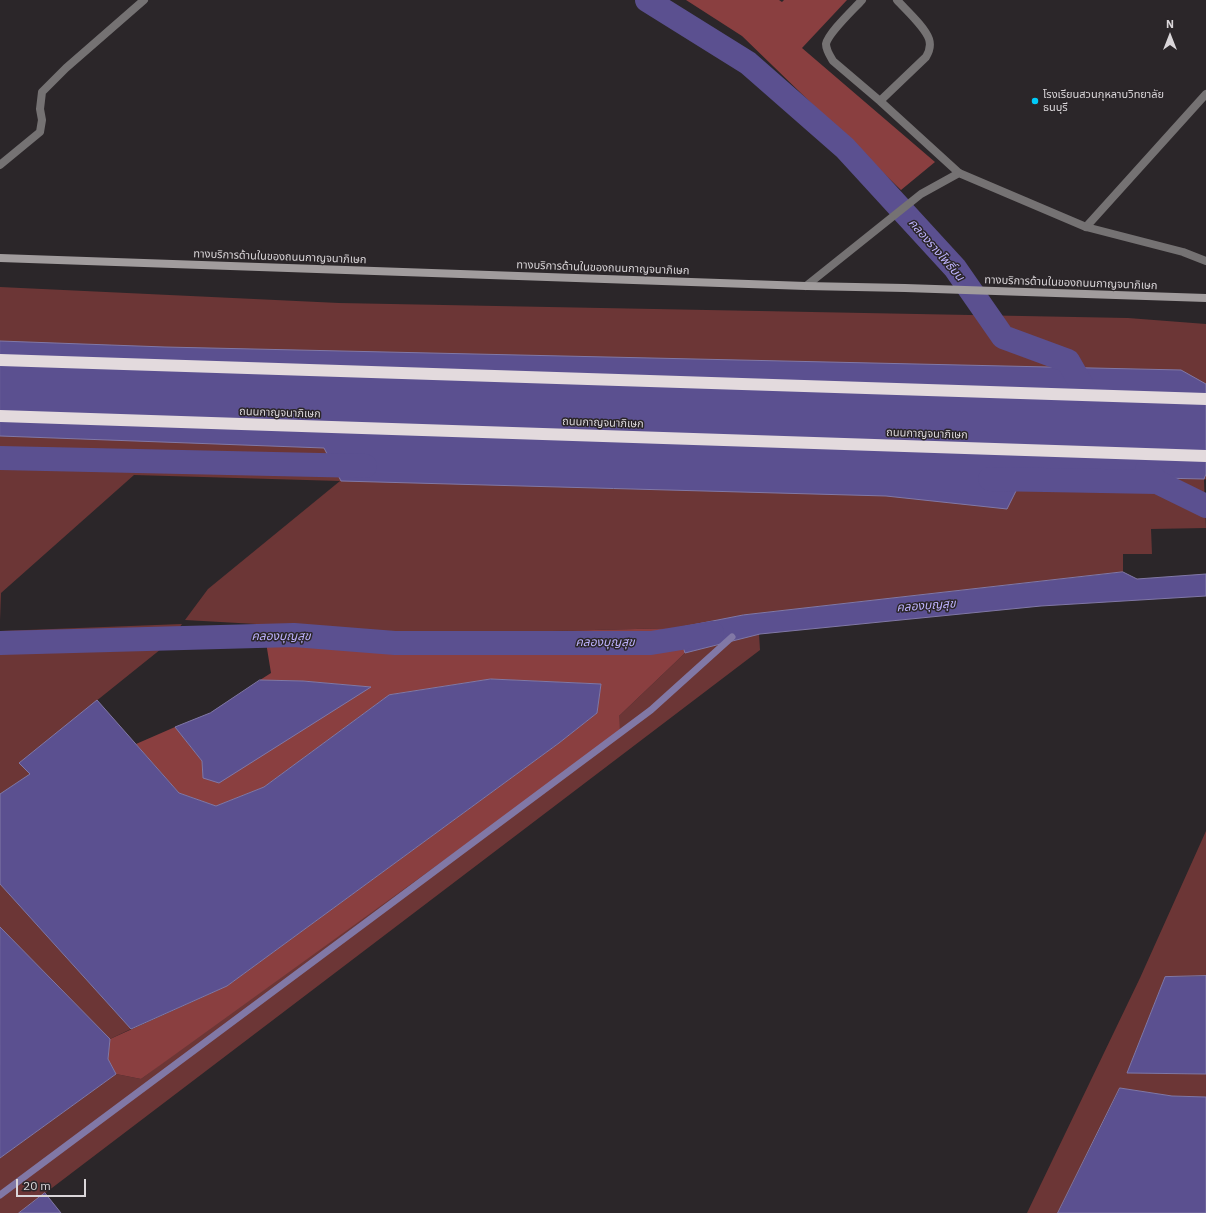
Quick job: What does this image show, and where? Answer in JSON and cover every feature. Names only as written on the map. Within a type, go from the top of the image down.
[{"type":"highway","points":[[0,360],[1206,399]]},
{"type":"highway","name":"ถนนกาญจนาภิเษก","points":[[0,416],[1206,456]]},
{"type":"main road","name":"ทางบริการด้านในของถนนกาญจนาภิเษก","points":[[0,258],[806,286],[1206,298]]},
{"type":"street","points":[[0,165],[40,132],[42,120],[40,109],[42,92],[66,68],[144,0]]},
{"type":"street","points":[[862,0],[829,37],[826,45],[829,54],[833,61],[880,101],[959,173],[1086,227],[1183,252],[1206,261]]},
{"type":"street","points":[[880,101],[926,57],[929,51],[929,39],[919,24],[897,0]]},
{"type":"street","points":[[1086,227],[1206,94]]},
{"type":"street","points":[[806,286],[921,194],[959,173]]},
{"type":"shaded area","points":[[686,0],[779,0],[782,2],[784,0],[847,0],[802,48],[935,162],[901,190],[742,36]]},
{"type":"shaded area","points":[[0,287],[339,303],[1128,318],[1206,324],[1206,479],[1204,480],[1206,528],[1151,529],[1152,554],[1123,554],[1123,572],[743,615],[677,628],[512,632],[380,631],[185,620],[208,589],[340,481],[134,475],[1,593],[0,621]]},
{"type":"shaded area","points":[[182,624],[166,645],[19,763],[30,774],[0,794],[0,631]]},
{"type":"shaded area","points":[[263,624],[380,631],[512,632],[677,628],[685,653],[619,716],[620,733],[141,1079],[116,1074],[108,1059],[110,1039],[227,986],[559,743],[597,713],[601,684],[491,679],[389,695],[264,787],[216,806],[179,793],[136,744],[175,727],[202,761],[203,778],[370,687],[303,681],[260,680],[271,673]]},
{"type":"shaded area","points":[[759,634],[760,650],[19,1213],[0,1213],[0,1158],[116,1074],[141,1079],[619,716],[685,653]]},
{"type":"shaded area","points":[[1206,831],[1206,976],[1165,977],[1127,1073],[1206,1074],[1206,1097],[1172,1096],[1120,1088],[1058,1213],[1027,1213],[1140,978]]},
{"type":"shaded area","points":[[0,884],[131,1029],[110,1039],[0,927]]},
{"type":"water","points":[[0,341],[165,347],[1181,370],[1206,384],[1206,474],[1204,479],[1024,475],[1007,509],[886,496],[341,481],[324,448],[0,436]]},
{"type":"water","points":[[1123,572],[1137,579],[1206,574],[1206,596],[1041,606],[760,634],[685,653],[677,628],[743,615]]},
{"type":"water","points":[[491,679],[601,684],[597,713],[559,743],[227,986],[131,1029],[0,884],[0,794],[30,774],[19,763],[97,700],[179,793],[216,806],[264,787],[389,695]]},
{"type":"water","points":[[260,680],[303,681],[371,687],[219,783],[203,778],[202,761],[175,727],[210,713]]},
{"type":"water","points":[[0,927],[110,1039],[108,1059],[116,1074],[0,1158]]},
{"type":"water","points":[[1206,976],[1206,1074],[1127,1073],[1165,977]]},
{"type":"water","points":[[1120,1088],[1172,1096],[1206,1097],[1206,1213],[1058,1213]]},
{"type":"water","points":[[45,1193],[61,1213],[19,1213]]},
{"type":"waterway","name":"คลองรางโพธิ์บน","points":[[647,0],[748,63],[845,148],[955,268],[1003,337],[1068,361],[1088,396]]},
{"type":"waterway","points":[[0,458],[365,466]]},
{"type":"waterway","name":"คลองรางโพธิ์บน","points":[[1147,470],[1157,482],[1206,506]]},
{"type":"waterway","points":[[990,479],[1157,482]]},
{"type":"waterway","name":"คลองบุญสุข","points":[[0,643],[294,635],[395,643],[651,643],[712,633]]},
{"type":"waterway","points":[[0,1195],[651,710],[732,637]]},
{"type":"place","name":"โรงเรียนสวนกุหลาบวิทยาลัย ธนบุรี","points":[[1035,101]]}]
